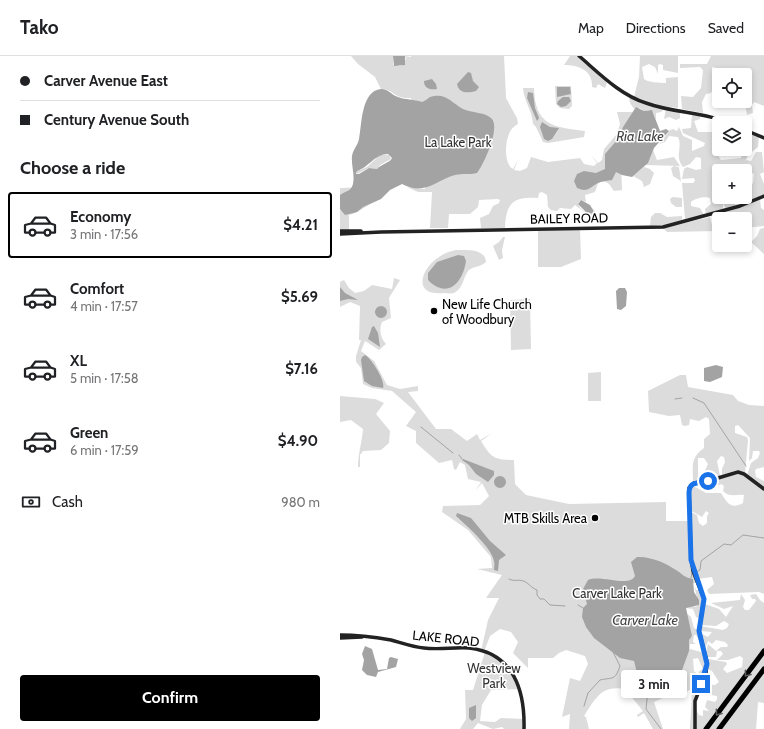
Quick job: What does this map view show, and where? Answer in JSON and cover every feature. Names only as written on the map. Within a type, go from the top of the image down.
[{"type":"highway","points":[[706,729],[764,651]]},
{"type":"highway","points":[[719,729],[764,669]]},
{"type":"street","points":[[579,56],[620,90],[638,100],[653,105],[712,118]]},
{"type":"street","points":[[752,133],[764,138]]},
{"type":"street","name":"BAILEY ROAD","points":[[340,231],[368,232],[661,227],[678,224],[741,206],[764,196]]},
{"type":"street","name":"BAILEY ROAD","points":[[340,234],[368,232]]},
{"type":"street","points":[[695,729],[695,702],[705,674],[707,661],[699,631],[704,599],[693,570],[690,556],[689,493],[691,484],[739,472],[764,489]]},
{"type":"street","name":"LAKE ROAD","points":[[340,637],[367,637],[427,648],[472,649],[491,655],[506,665],[519,684],[524,702],[524,729]]},
{"type":"green space","name":"La Lake Park","points":[[351,56],[393,56],[393,65],[401,66],[406,59],[405,56],[504,56],[506,98],[517,118],[518,124],[511,130],[506,145],[506,156],[510,166],[513,169],[518,160],[514,170],[520,171],[527,168],[531,157],[548,162],[580,158],[584,164],[594,166],[597,163],[591,155],[598,163],[602,160],[604,149],[617,134],[620,124],[617,112],[633,112],[620,134],[622,190],[614,191],[609,184],[604,181],[598,183],[595,192],[585,195],[586,202],[581,200],[578,203],[581,208],[591,214],[593,210],[592,207],[596,213],[594,216],[587,214],[575,205],[571,209],[560,208],[557,211],[551,210],[548,207],[547,195],[542,192],[539,193],[538,198],[522,198],[512,203],[507,212],[505,228],[481,228],[480,218],[489,214],[493,206],[499,203],[500,200],[498,199],[479,200],[478,207],[470,214],[449,214],[448,228],[430,228],[432,192],[418,192],[407,187],[425,189],[411,98],[397,96],[385,89],[381,89],[375,77],[358,64]]},
{"type":"green space","points":[[570,56],[576,56],[607,82],[605,88],[598,84],[596,88],[592,87],[590,76],[579,67],[564,65]]},
{"type":"green space","points":[[640,56],[678,56],[678,73],[663,70],[663,65],[660,64],[658,65],[658,74],[655,67],[649,64],[642,67],[644,79],[648,81],[666,83],[666,78],[678,77],[678,108],[662,106],[634,97],[639,77]]},
{"type":"green space","points":[[711,56],[764,56],[764,106],[754,102],[752,105],[752,68],[712,67],[712,91],[711,93],[706,94],[702,102],[703,113],[682,109],[681,96],[693,97],[701,88],[703,70],[700,67],[680,68],[680,64],[707,64]]},
{"type":"green space","points":[[555,86],[571,86],[572,106],[569,109],[560,108],[556,104]]},
{"type":"green space","points":[[523,88],[534,88],[538,110],[542,117],[548,122],[563,128],[585,131],[584,137],[548,143],[543,142],[533,124]]},
{"type":"green space","points":[[629,98],[644,104],[664,109],[661,112],[656,113],[656,119],[653,112],[649,110],[644,111],[640,108],[634,109]]},
{"type":"green space","points":[[752,105],[753,113],[747,115],[746,108],[752,108]]},
{"type":"green space","points":[[666,109],[680,112],[680,118],[676,120],[669,117],[664,119]]},
{"type":"green space","points":[[692,114],[700,116],[700,119],[694,121],[698,132],[712,132],[712,156],[719,156],[721,160],[748,156],[746,160],[751,161],[756,152],[762,152],[764,172],[760,174],[764,184],[764,194],[752,199],[752,184],[754,174],[752,173],[752,164],[712,164],[712,204],[723,204],[723,210],[706,214],[705,209],[711,204],[710,198],[706,197],[695,199],[691,202],[691,206],[700,208],[704,215],[685,219],[682,183],[693,183],[695,181],[694,178],[682,179],[684,169],[687,167],[696,170],[701,169],[701,158],[696,157],[690,164],[683,167],[679,159],[680,145],[678,137],[669,136],[665,142],[659,144],[670,130],[673,129],[677,131],[679,127],[683,136],[692,140],[692,151],[704,146],[705,143],[683,133],[682,129],[691,128]]},
{"type":"green space","points":[[752,134],[759,137],[758,147],[752,152]]},
{"type":"green space","points":[[653,150],[657,160],[674,157],[680,166],[646,165]]},
{"type":"green space","points":[[380,155],[389,155],[391,159],[380,165],[377,169],[369,168],[357,174],[357,171],[367,167]]},
{"type":"green space","points":[[674,166],[679,167],[681,181],[673,176],[671,168]]},
{"type":"green space","points":[[644,167],[650,169],[654,173],[650,184],[644,187],[642,181],[633,176]]},
{"type":"green space","points":[[377,187],[377,201],[349,215],[349,231],[340,231],[340,188]]},
{"type":"green space","points":[[673,197],[682,198],[682,207],[676,207],[671,203],[670,199]]},
{"type":"green space","points":[[760,199],[761,208],[764,210],[764,226],[752,227],[752,212],[726,212],[747,204],[752,204],[752,202]]},
{"type":"green space","points":[[724,204],[735,204],[735,206],[726,209]]},
{"type":"green space","points":[[655,213],[660,213],[667,217],[682,216],[682,220],[665,225],[650,226],[651,217]]},
{"type":"green space","points":[[710,217],[712,231],[667,232],[663,228]]},
{"type":"green space","points":[[538,228],[580,228],[581,259],[561,267],[538,267]]},
{"type":"green space","points":[[764,228],[764,254],[752,243],[760,229]]},
{"type":"green space","points":[[505,237],[502,250],[503,258],[499,260],[493,246]]},
{"type":"green space","points":[[456,250],[470,250],[479,252],[485,257],[486,262],[469,270],[462,285],[454,293],[432,293],[425,289],[422,282],[428,267],[445,253]]},
{"type":"green space","name":"Carver Lake Park","points":[[394,278],[400,280],[389,298],[391,318],[382,322],[381,328],[381,336],[386,344],[379,350],[365,341],[361,351],[374,361],[387,385],[400,389],[418,386],[418,391],[408,392],[436,429],[451,429],[467,441],[477,434],[480,440],[492,433],[481,441],[494,457],[514,460],[515,484],[526,495],[569,504],[666,502],[666,521],[688,521],[689,554],[697,583],[693,583],[692,579],[694,607],[699,605],[694,586],[696,590],[700,590],[703,601],[699,618],[696,617],[693,609],[686,608],[686,613],[691,617],[694,628],[698,630],[700,642],[696,635],[694,635],[693,642],[696,644],[690,644],[690,649],[701,652],[705,658],[703,676],[698,672],[703,669],[698,658],[693,659],[694,671],[701,677],[694,675],[695,687],[700,683],[695,696],[694,729],[690,729],[692,702],[691,689],[679,697],[676,692],[654,702],[663,729],[653,729],[644,713],[638,717],[637,715],[643,711],[625,689],[617,688],[605,691],[596,698],[584,716],[586,717],[589,729],[569,729],[570,714],[562,717],[570,678],[580,681],[588,664],[585,656],[566,650],[553,658],[528,658],[528,668],[513,653],[518,642],[511,632],[500,629],[490,636],[484,652],[481,651],[488,620],[499,598],[486,598],[502,575],[477,569],[492,568],[491,557],[468,530],[442,512],[443,506],[480,505],[489,496],[482,483],[475,491],[481,482],[468,479],[465,465],[460,462],[456,470],[454,469],[452,460],[439,463],[416,443],[416,431],[406,426],[416,412],[392,391],[372,388],[363,384],[361,368],[356,362],[356,356],[361,340],[359,340],[360,306],[350,302],[340,307],[340,282],[344,280],[349,288],[355,293],[364,291],[372,285],[392,289]]},
{"type":"green space","points":[[530,299],[531,349],[511,350],[510,300]]},
{"type":"green space","points":[[601,372],[601,401],[588,401],[588,373]]},
{"type":"green space","points":[[680,375],[686,375],[688,387],[733,395],[738,401],[749,405],[764,406],[764,467],[756,469],[755,471],[756,477],[764,481],[764,487],[747,475],[751,463],[758,458],[760,453],[759,451],[753,451],[752,458],[749,461],[750,438],[738,425],[735,426],[735,433],[747,437],[748,440],[745,473],[737,470],[722,475],[722,469],[725,462],[724,457],[721,456],[717,461],[720,476],[700,481],[708,464],[704,458],[698,458],[698,481],[693,482],[694,459],[696,455],[704,448],[704,439],[710,434],[709,419],[706,417],[699,421],[690,419],[689,425],[685,426],[682,425],[680,415],[669,416],[649,412],[648,391]]},
{"type":"green space","points":[[340,396],[375,399],[384,403],[376,414],[390,431],[389,443],[381,450],[363,451],[360,455],[360,467],[358,467],[358,462],[363,429],[351,420],[340,422]]},
{"type":"green space","points":[[740,473],[764,490],[764,594],[759,592],[709,594],[707,590],[714,584],[712,577],[697,579],[692,563],[691,512],[697,515],[699,523],[703,526],[707,523],[707,516],[709,513],[706,511],[702,517],[690,510],[690,490],[692,485],[706,493],[721,493],[729,504],[735,506],[739,505],[743,503],[744,495],[728,494],[723,491],[724,486],[721,484],[708,491],[699,487],[697,483]]},
{"type":"green space","points":[[741,594],[745,600],[743,607],[745,610],[749,610],[756,601],[755,599],[752,599],[750,595],[756,594],[764,603],[764,647],[703,729],[696,729],[696,710],[699,715],[703,716],[703,710],[709,711],[705,707],[707,700],[715,702],[717,699],[717,696],[711,695],[712,690],[709,687],[704,693],[699,693],[702,684],[715,685],[719,682],[712,671],[707,669],[708,659],[726,662],[727,664],[723,669],[727,673],[742,667],[743,658],[740,656],[728,660],[717,660],[723,654],[721,651],[717,651],[716,657],[707,657],[706,652],[708,644],[716,651],[721,647],[727,647],[728,645],[725,642],[716,640],[712,644],[708,641],[705,649],[700,633],[708,637],[712,632],[700,631],[700,626],[723,630],[727,628],[729,624],[724,621],[716,626],[700,625],[705,604],[719,609],[726,617],[733,606],[724,609],[711,603],[740,600]]},
{"type":"green space","name":"Westview Park","points":[[485,652],[506,665],[521,689],[491,690],[482,705],[480,721],[495,722],[501,718],[524,719],[524,729],[504,729],[502,727],[493,729],[478,723],[473,729],[460,729],[466,719],[465,690],[473,690]]},
{"type":"green space","points":[[764,654],[764,666],[716,729],[709,729]]},
{"type":"green space","points":[[764,672],[764,703],[758,702],[756,729],[721,729]]},
{"type":"water","points":[[393,56],[405,56],[405,65],[394,66]]},
{"type":"water","points":[[468,72],[471,73],[473,81],[479,87],[476,91],[464,92],[458,87],[457,84]]},
{"type":"water","points":[[432,79],[436,84],[437,89],[430,89],[424,84],[424,81]]},
{"type":"water","points":[[557,87],[570,87],[571,94],[557,97]]},
{"type":"water","points":[[384,89],[398,97],[422,102],[430,97],[440,96],[448,98],[463,109],[482,114],[492,119],[494,124],[493,138],[487,155],[477,173],[455,175],[423,188],[410,187],[402,184],[390,190],[381,199],[363,207],[357,212],[345,215],[340,209],[340,195],[349,190],[353,184],[353,154],[358,141],[366,102],[374,91]],"holes":[[[388,154],[392,158],[377,169],[369,168],[359,174],[356,174],[357,171],[365,167],[379,156]]]},
{"type":"water","points":[[528,92],[533,93],[535,108],[539,118],[537,121],[527,98]]},
{"type":"water","points":[[563,97],[569,97],[571,101],[566,106],[561,107],[557,104]]},
{"type":"water","name":"Ria Lake","points":[[636,107],[644,111],[652,110],[660,131],[666,129],[669,131],[654,148],[648,163],[632,177],[616,172],[612,180],[600,182],[586,190],[577,188],[574,181],[577,174],[584,171],[596,173],[605,169],[605,154],[618,139],[623,127]]},
{"type":"water","points":[[542,122],[550,127],[559,128],[552,139],[548,141],[544,139],[540,127]]},
{"type":"water","points":[[581,200],[590,205],[593,213],[588,214],[578,204]]},
{"type":"water","points":[[458,255],[464,256],[466,261],[462,276],[458,282],[448,288],[442,288],[435,286],[428,280],[428,273],[437,262]]},
{"type":"water","points":[[340,287],[345,293],[358,300],[348,299],[340,301]]},
{"type":"water","points":[[619,288],[625,288],[627,292],[626,306],[621,310],[617,309],[616,291]]},
{"type":"water","points":[[381,306],[385,308],[387,312],[385,316],[381,318],[377,316],[375,312],[377,308]]},
{"type":"water","points":[[374,326],[378,333],[380,347],[368,339],[372,327]]},
{"type":"water","points":[[365,355],[371,360],[377,370],[382,380],[383,388],[372,386],[364,381],[361,360]]},
{"type":"water","points":[[716,365],[723,367],[722,377],[710,382],[704,381],[704,368]]},
{"type":"water","points":[[463,459],[494,471],[494,475],[488,482],[476,474],[469,465],[462,460]]},
{"type":"water","points":[[498,476],[502,476],[506,482],[502,488],[498,488],[494,484],[494,480]]},
{"type":"water","points":[[457,513],[471,518],[490,541],[506,555],[499,560],[498,571],[494,570],[494,561],[489,550],[456,516]]},
{"type":"water","name":"Carver Lake","points":[[637,557],[658,560],[672,567],[685,577],[693,579],[694,592],[699,600],[699,605],[686,608],[692,636],[689,640],[689,651],[678,681],[668,688],[656,691],[648,690],[649,682],[645,684],[639,681],[634,661],[620,658],[594,638],[586,627],[582,617],[583,608],[587,604],[583,589],[588,580],[600,579],[627,581],[632,579],[635,576],[631,562]]},
{"type":"water","points":[[365,646],[372,649],[378,670],[387,669],[389,658],[391,657],[398,659],[396,667],[378,672],[376,677],[367,675],[362,670],[364,660],[362,654]]},
{"type":"water","points":[[476,705],[476,718],[472,721],[469,718],[469,708]]},
{"type":"waterway","points":[[675,399],[682,398]]},
{"type":"waterway","points":[[693,398],[704,403],[746,466]]},
{"type":"waterway","points":[[421,427],[453,453]]},
{"type":"waterway","points":[[459,455],[462,459]]},
{"type":"waterway","points":[[696,572],[700,570],[701,561],[724,544],[731,545],[743,535],[764,538]]},
{"type":"waterway","points":[[691,578],[692,573]]},
{"type":"waterway","points":[[509,579],[521,580],[526,583],[537,590],[537,595],[540,599],[544,599],[550,605],[565,606]]},
{"type":"waterway","points":[[578,605],[583,608]]},
{"type":"waterway","points":[[584,706],[588,693],[600,680],[613,678],[617,674],[620,666],[613,652]]},
{"type":"waterway","points":[[648,690],[646,709],[661,729]]},
{"type":"place","name":"New Life Church of Woodbury","points":[[434,311]]},
{"type":"place","name":"MTB Skills Area","points":[[595,518]]},
{"type":"route","points":[[701,684],[707,664],[706,655],[699,636],[699,623],[704,599],[692,567],[691,560],[689,493],[691,484],[695,482],[708,481]]}]
